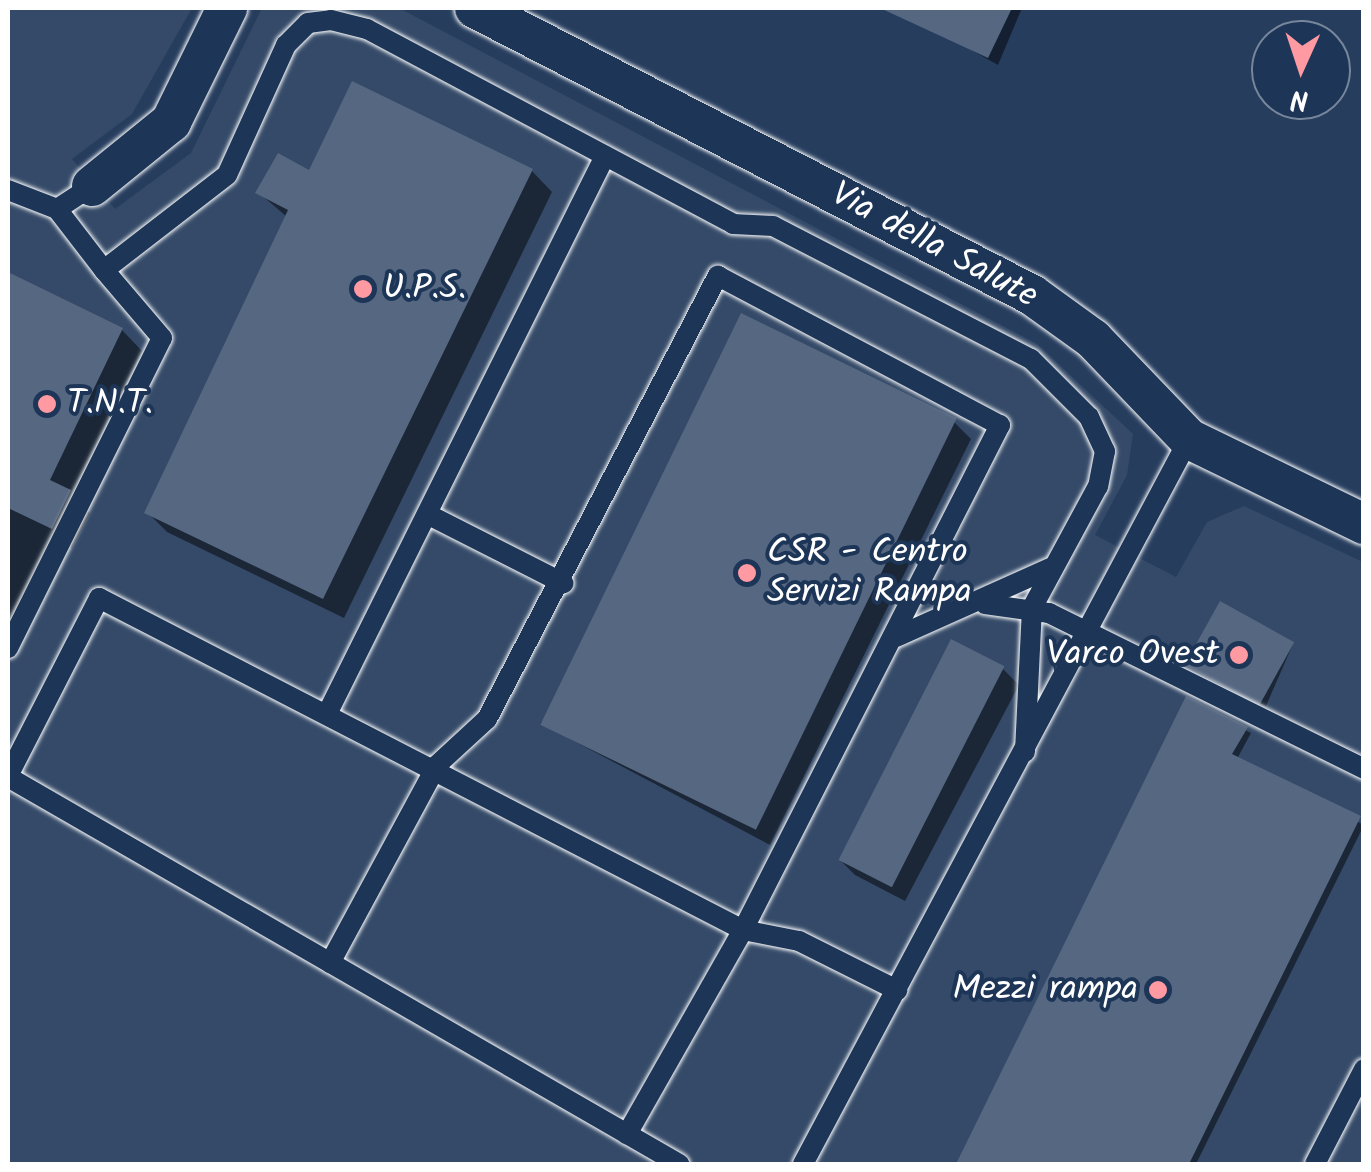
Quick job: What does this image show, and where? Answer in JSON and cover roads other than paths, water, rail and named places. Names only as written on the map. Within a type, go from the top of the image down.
[{"type":"street","points":[[92,186],[171,122],[227,8]]},
{"type":"street","name":"Via della Salute","points":[[475,8],[1032,295],[1093,339],[1189,439],[1364,524]]},
{"type":"lane","points":[[104,270],[228,175],[286,45],[308,22],[367,30],[733,224],[773,226],[1031,359],[1088,417],[1105,452],[1057,562],[1032,608],[1025,752]]},
{"type":"lane","points":[[329,710],[605,156]]},
{"type":"lane","points":[[57,208],[92,186]]},
{"type":"lane","points":[[8,190],[57,208],[162,338],[8,648]]},
{"type":"lane","points":[[330,963],[437,765],[487,719],[564,583],[718,276],[1000,425],[743,930],[627,1134]]},
{"type":"lane","points":[[803,1164],[1189,439]]},
{"type":"lane","points":[[427,514],[564,583]]},
{"type":"lane","points":[[894,638],[925,618],[986,604],[1057,562]]},
{"type":"lane","points":[[680,1164],[8,777],[100,598],[437,765],[743,930],[800,941],[897,990]]},
{"type":"lane","points":[[986,604],[1032,608],[1364,769]]},
{"type":"lane","points":[[1316,1164],[1364,1069]]},
{"type":"place","name":"U.P.S.","points":[[363,289]]},
{"type":"place","name":"T.N.T.","points":[[47,404]]},
{"type":"place","name":"CSR - Centro Servizi Rampa","points":[[747,573]]},
{"type":"place","name":"Varco Ovest","points":[[1239,655]]},
{"type":"place","name":"Mezzi rampa","points":[[1158,990]]}]
